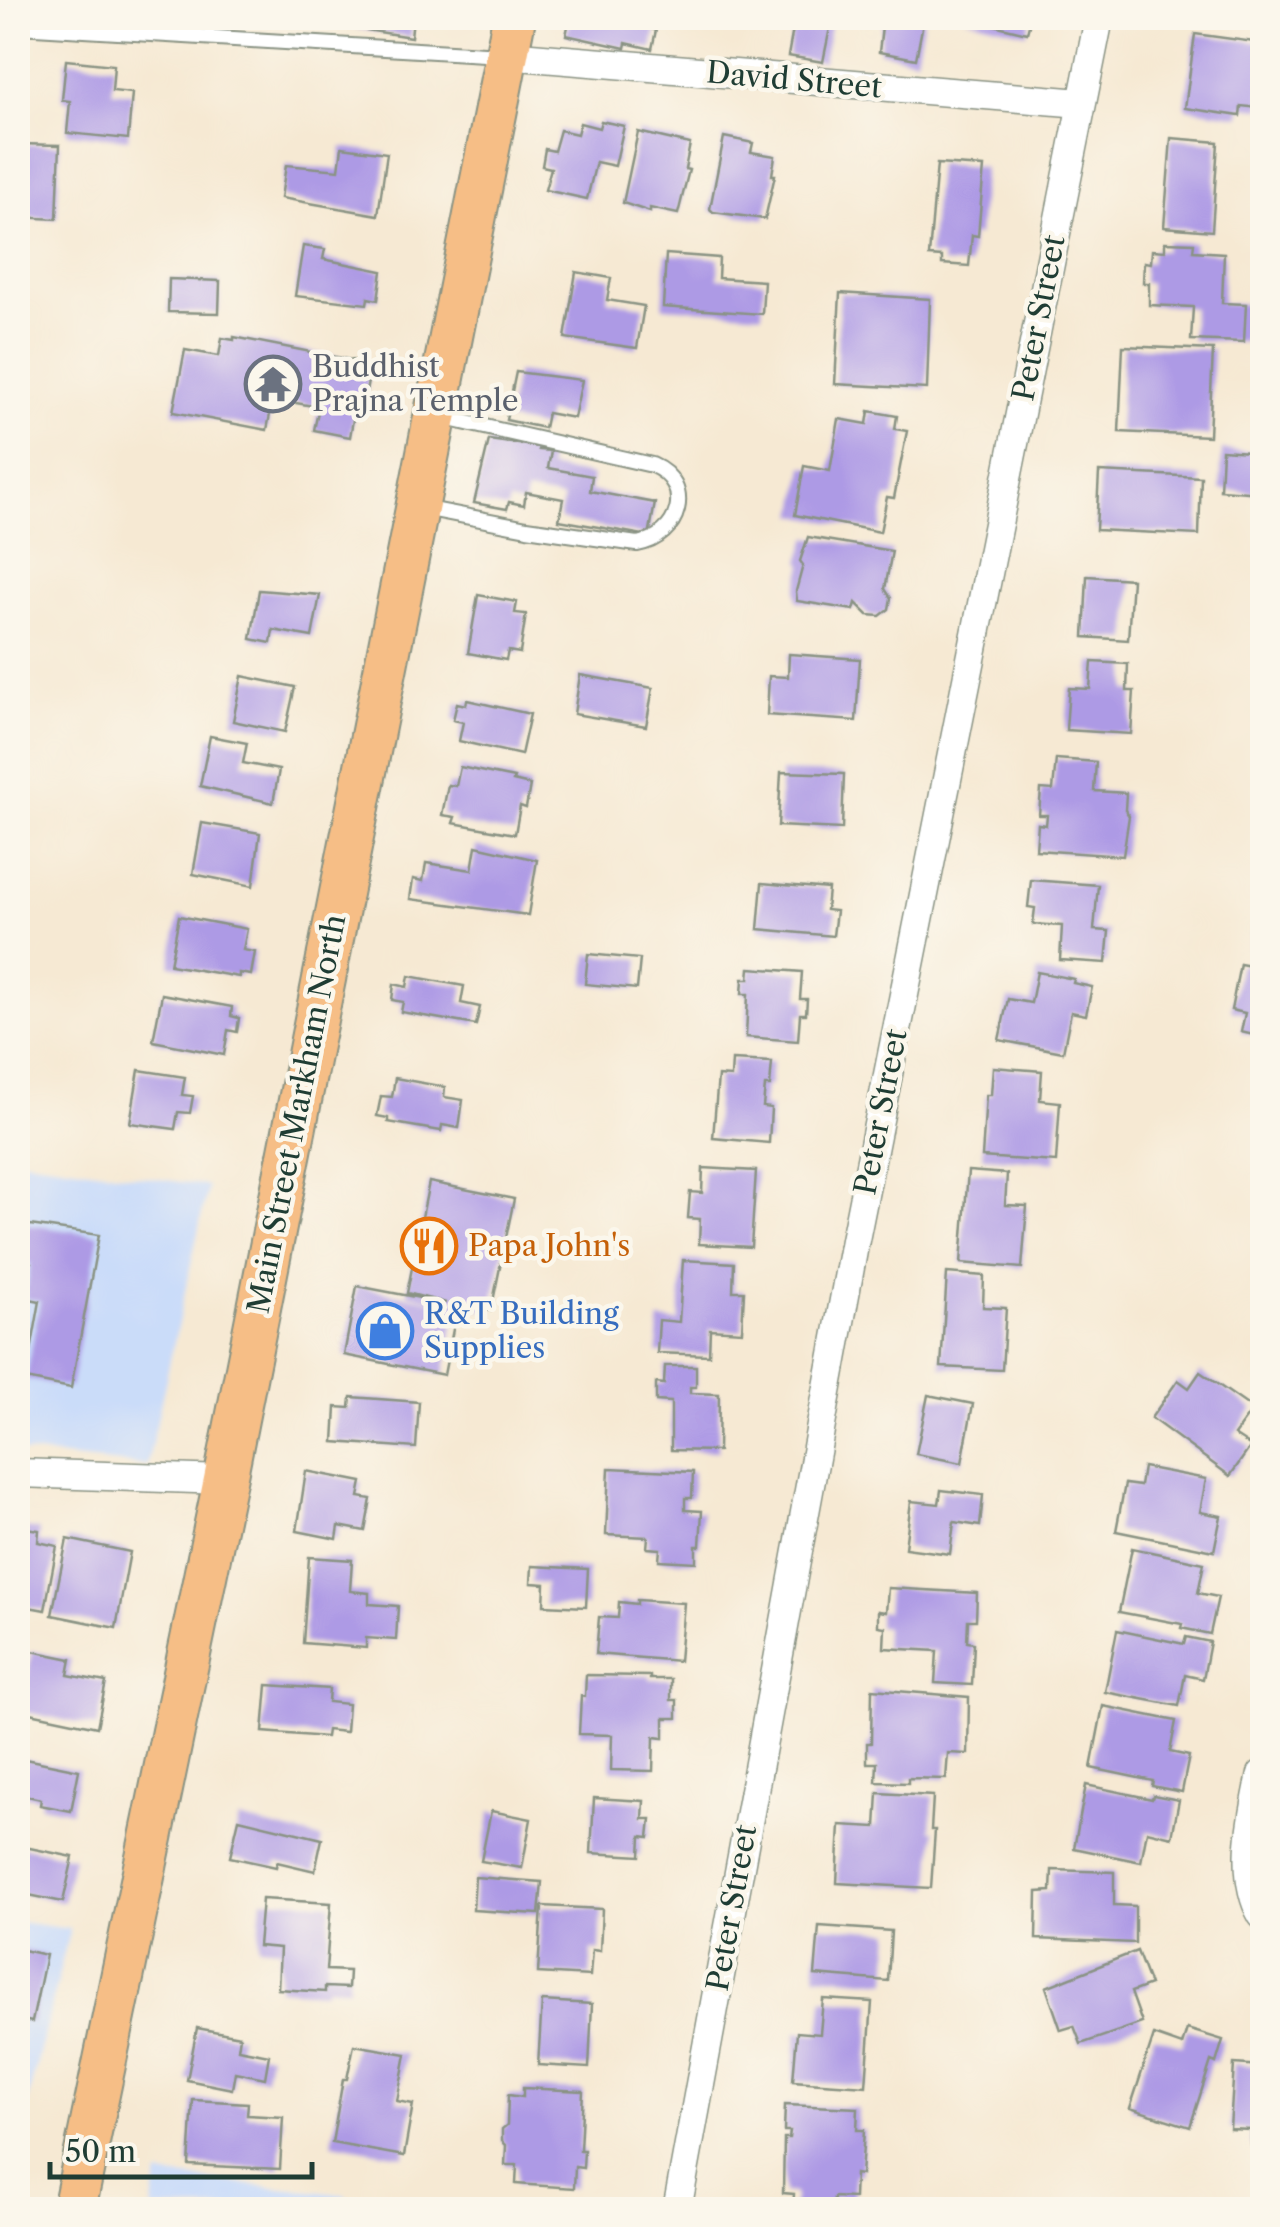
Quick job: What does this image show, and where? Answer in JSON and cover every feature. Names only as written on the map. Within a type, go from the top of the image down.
[{"type":"main road","name":"Main Street Markham North","points":[[74,2210],[225,1480],[510,36]]},
{"type":"street","name":"Peter Street","points":[[677,2210],[852,1259],[1099,18]]},
{"type":"street","name":"David Street","points":[[510,36],[1082,103]]},
{"type":"street","points":[[18,1473],[225,1480]]},
{"type":"street","points":[[1262,1774],[1252,1821],[1251,1866],[1254,1900],[1262,1915]]},
{"type":"lane","points":[[18,26],[510,36]]},
{"type":"lane","points":[[417,507],[637,544],[654,541],[668,530],[676,515],[678,495],[665,470],[433,415]]},
{"type":"shaded area","points":[[18,1159],[208,1186],[147,1466],[18,1452]]},
{"type":"shaded area","points":[[18,1922],[70,1929],[18,2139]]},
{"type":"shaded area","points":[[158,2175],[346,2195],[344,2209],[152,2209]]},
{"type":"building","points":[[338,18],[413,18],[411,37],[353,28],[353,23]]},
{"type":"building","points":[[570,18],[631,18],[630,24],[656,30],[652,49],[626,43],[625,48],[566,35]]},
{"type":"building","points":[[795,18],[832,18],[823,62],[788,56]]},
{"type":"building","points":[[883,18],[924,18],[916,59],[879,52]]},
{"type":"building","points":[[964,18],[1031,18],[1027,33]]},
{"type":"building","points":[[1195,34],[1262,43],[1261,108],[1241,106],[1240,116],[1185,108]]},
{"type":"building","points":[[66,60],[114,65],[112,91],[132,93],[128,139],[67,133],[70,101],[62,100]]},
{"type":"building","points":[[601,121],[624,126],[615,166],[596,162],[587,199],[545,190],[551,168],[542,166],[545,149],[554,151],[560,130],[577,134],[580,123],[599,128]]},
{"type":"building","points":[[638,132],[690,144],[685,169],[689,170],[678,214],[650,208],[650,212],[623,203]]},
{"type":"building","points":[[724,137],[753,143],[751,152],[775,156],[765,219],[710,209]]},
{"type":"building","points":[[1171,138],[1218,142],[1212,231],[1164,227]]},
{"type":"building","points":[[18,144],[60,145],[57,219],[18,217]]},
{"type":"building","points":[[342,147],[387,153],[378,215],[281,198],[286,165],[339,170]]},
{"type":"building","points":[[937,164],[984,167],[978,236],[972,235],[969,266],[942,264],[942,257],[929,256]]},
{"type":"building","points":[[1165,242],[1194,243],[1193,251],[1224,253],[1222,303],[1246,304],[1244,342],[1191,340],[1193,307],[1149,305],[1149,283],[1143,283],[1144,262],[1151,263],[1152,250],[1165,251]]},
{"type":"building","points":[[303,246],[325,249],[323,259],[382,271],[378,300],[368,298],[367,304],[295,296]]},
{"type":"building","points":[[666,254],[719,258],[718,278],[764,281],[762,314],[663,307]]},
{"type":"building","points":[[576,272],[611,278],[607,300],[644,306],[637,348],[565,338]]},
{"type":"building","points":[[169,279],[220,281],[219,313],[168,312]]},
{"type":"building","points":[[840,293],[930,299],[927,389],[835,384]]},
{"type":"building","name":"Buddhist Prajna Temple","points":[[234,337],[362,362],[361,368],[370,370],[363,409],[355,408],[350,437],[314,430],[319,407],[273,399],[267,430],[173,412],[185,350],[219,356],[222,338]]},
{"type":"building","points":[[1123,346],[1213,350],[1209,436],[1119,432]]},
{"type":"building","points":[[516,372],[582,380],[574,418],[547,413],[544,428],[506,420]]},
{"type":"building","points":[[869,411],[897,416],[895,429],[907,431],[894,498],[887,497],[880,532],[795,515],[804,466],[830,471],[839,419],[867,424]]},
{"type":"building","points":[[489,440],[551,451],[548,468],[592,476],[590,491],[655,503],[649,536],[559,520],[563,499],[526,492],[524,505],[509,502],[507,509],[474,503]]},
{"type":"building","points":[[1222,450],[1262,453],[1262,493],[1220,490]]},
{"type":"building","points":[[1099,472],[1201,477],[1199,535],[1096,530]]},
{"type":"building","points":[[808,537],[892,551],[885,589],[891,598],[889,609],[880,616],[868,615],[856,603],[854,610],[797,601],[803,565],[800,561]]},
{"type":"building","points":[[1087,576],[1132,579],[1128,640],[1084,637]]},
{"type":"building","points":[[259,590],[320,595],[312,637],[273,630],[271,643],[251,639]]},
{"type":"building","points":[[478,595],[517,602],[515,613],[526,614],[520,653],[508,651],[506,660],[468,653]]},
{"type":"building","points":[[789,654],[860,659],[856,721],[767,715],[769,676],[788,677]]},
{"type":"building","points":[[1092,662],[1128,664],[1127,691],[1134,691],[1131,734],[1066,730],[1069,688],[1090,689]]},
{"type":"building","points":[[580,675],[653,688],[646,726],[574,714]]},
{"type":"building","points":[[242,676],[295,687],[285,732],[233,721]]},
{"type":"building","points":[[467,700],[530,714],[521,755],[459,741],[463,722],[453,720],[457,703],[466,705]]},
{"type":"building","points":[[210,736],[247,743],[243,763],[279,770],[273,803],[200,786]]},
{"type":"building","points":[[1056,759],[1096,762],[1094,791],[1126,793],[1125,810],[1129,816],[1123,856],[1036,850],[1038,824],[1046,825],[1047,815],[1039,815],[1041,789],[1053,790]]},
{"type":"building","points":[[460,767],[530,785],[526,808],[520,806],[515,834],[453,823],[455,817],[442,815],[448,785],[456,786]]},
{"type":"building","points":[[781,772],[844,774],[842,829],[778,826]]},
{"type":"building","points":[[202,823],[260,833],[253,886],[193,874]]},
{"type":"building","points":[[476,846],[537,860],[528,915],[410,899],[413,879],[423,881],[426,863],[472,870]]},
{"type":"building","points":[[1031,880],[1098,885],[1094,930],[1109,931],[1106,963],[1060,960],[1062,926],[1033,924],[1035,908],[1028,907]]},
{"type":"building","points":[[762,883],[828,889],[826,910],[836,911],[833,936],[758,929]]},
{"type":"building","points":[[1262,890],[1262,951],[1249,949]]},
{"type":"building","points":[[179,916],[247,929],[243,950],[255,952],[251,975],[239,973],[239,977],[170,965]]},
{"type":"building","points":[[588,954],[640,959],[637,989],[585,984]]},
{"type":"building","points":[[1240,964],[1262,968],[1262,1037],[1241,1032],[1245,1013],[1231,1010]]},
{"type":"building","points":[[750,968],[802,972],[800,999],[807,999],[806,1014],[800,1014],[798,1041],[746,1037],[748,994],[742,994],[743,979],[749,979]]},
{"type":"building","points":[[1037,972],[1092,987],[1086,1015],[1071,1012],[1063,1052],[999,1040],[1008,999],[1031,1003]]},
{"type":"building","points":[[409,976],[464,986],[461,1003],[480,1007],[476,1025],[401,1012],[403,1002],[392,1000],[394,984],[407,987]]},
{"type":"building","points":[[162,994],[232,1007],[231,1016],[239,1018],[237,1032],[228,1030],[224,1055],[153,1041]]},
{"type":"building","points":[[732,1060],[772,1062],[763,1107],[771,1108],[769,1143],[713,1138],[718,1076],[731,1077]]},
{"type":"building","points":[[993,1067],[1042,1071],[1040,1100],[1060,1102],[1056,1162],[982,1157],[986,1095],[991,1095]]},
{"type":"building","points":[[139,1070],[185,1077],[182,1095],[193,1096],[190,1113],[178,1112],[175,1129],[130,1123]]},
{"type":"building","points":[[395,1078],[445,1087],[444,1097],[463,1100],[459,1128],[442,1125],[441,1131],[388,1122],[388,1118],[377,1116],[381,1096],[392,1097]]},
{"type":"building","points":[[703,1168],[756,1171],[751,1247],[699,1244],[700,1219],[688,1218],[690,1192],[702,1193]]},
{"type":"building","points":[[968,1171],[1007,1174],[1005,1205],[1027,1206],[1022,1268],[961,1263]]},
{"type":"building","points":[[429,1182],[514,1199],[491,1311],[458,1304],[444,1375],[344,1355],[357,1286],[446,1303],[407,1293]]},
{"type":"building","points":[[23,1224],[99,1235],[71,1388],[26,1379],[40,1301],[25,1298],[31,1263],[18,1261]]},
{"type":"building","points":[[683,1260],[734,1263],[733,1291],[744,1291],[742,1331],[710,1329],[709,1355],[657,1353],[659,1320],[679,1322]]},
{"type":"building","points":[[947,1273],[984,1276],[983,1307],[1006,1308],[1002,1370],[941,1367]]},
{"type":"building","points":[[665,1366],[696,1366],[696,1387],[690,1387],[690,1393],[719,1394],[718,1451],[671,1450],[671,1402],[656,1401],[656,1383],[664,1384]]},
{"type":"building","points":[[1200,1372],[1253,1409],[1234,1435],[1251,1446],[1230,1476],[1151,1418],[1178,1380],[1189,1388]]},
{"type":"building","points":[[928,1395],[973,1404],[962,1463],[916,1454]]},
{"type":"building","points":[[351,1397],[419,1402],[416,1448],[334,1442],[336,1407],[350,1408]]},
{"type":"building","points":[[1143,1467],[1206,1479],[1200,1512],[1221,1516],[1214,1551],[1116,1531],[1125,1484],[1140,1486]]},
{"type":"building","points":[[609,1468],[693,1472],[692,1498],[685,1498],[685,1510],[702,1511],[696,1562],[659,1560],[660,1549],[647,1548],[648,1537],[606,1535]]},
{"type":"building","points":[[306,1471],[362,1482],[359,1497],[371,1499],[365,1531],[339,1526],[337,1539],[297,1531]]},
{"type":"building","points":[[941,1490],[983,1495],[980,1526],[954,1522],[950,1554],[905,1548],[911,1501],[939,1504]]},
{"type":"building","points":[[26,1528],[39,1530],[38,1542],[57,1546],[45,1610],[18,1605],[18,1539],[24,1541]]},
{"type":"building","points":[[67,1539],[130,1552],[116,1628],[52,1615]]},
{"type":"building","points":[[1132,1548],[1204,1563],[1198,1593],[1218,1597],[1210,1634],[1181,1628],[1182,1624],[1119,1612]]},
{"type":"building","points":[[309,1557],[352,1560],[350,1591],[369,1593],[369,1604],[398,1606],[396,1640],[366,1638],[366,1648],[303,1643]]},
{"type":"building","points":[[532,1566],[588,1569],[586,1607],[544,1605],[545,1584],[531,1583]]},
{"type":"building","points":[[888,1588],[977,1593],[976,1620],[968,1620],[967,1642],[974,1643],[972,1685],[935,1683],[937,1651],[884,1648],[885,1627],[878,1626],[878,1611],[886,1612]]},
{"type":"building","points":[[637,1600],[684,1603],[679,1661],[596,1654],[599,1617],[618,1618],[619,1602],[637,1604]]},
{"type":"building","points":[[1117,1630],[1184,1644],[1186,1637],[1210,1642],[1203,1679],[1185,1675],[1179,1706],[1105,1692]]},
{"type":"building","points":[[32,1651],[71,1659],[68,1675],[106,1682],[97,1727],[21,1711],[27,1688],[21,1687],[23,1677],[27,1678]]},
{"type":"building","points":[[586,1675],[671,1679],[671,1700],[677,1700],[677,1718],[664,1718],[664,1738],[654,1737],[653,1771],[611,1770],[612,1735],[579,1734]]},
{"type":"building","points":[[267,1685],[329,1689],[328,1702],[348,1704],[346,1732],[327,1730],[326,1737],[263,1732]]},
{"type":"building","points":[[872,1689],[969,1697],[968,1754],[948,1753],[946,1779],[876,1782],[877,1763],[867,1763]]},
{"type":"building","points":[[1103,1706],[1176,1721],[1170,1752],[1189,1756],[1182,1792],[1152,1786],[1153,1781],[1091,1768]]},
{"type":"building","points":[[20,1758],[79,1770],[71,1811],[40,1805],[41,1799],[18,1794]]},
{"type":"building","points":[[1086,1785],[1152,1799],[1153,1795],[1179,1800],[1172,1837],[1147,1831],[1141,1862],[1074,1848]]},
{"type":"building","points":[[878,1793],[933,1796],[931,1888],[837,1883],[840,1825],[876,1827]]},
{"type":"building","points":[[594,1798],[644,1801],[643,1819],[651,1819],[649,1837],[641,1836],[640,1856],[591,1853]]},
{"type":"building","points":[[491,1811],[531,1819],[522,1868],[481,1861]]},
{"type":"building","points":[[239,1819],[322,1839],[315,1871],[230,1857]]},
{"type":"building","points":[[20,1846],[73,1857],[63,1902],[19,1893]]},
{"type":"building","points":[[1052,1870],[1114,1872],[1114,1905],[1135,1906],[1135,1943],[1036,1939],[1037,1892],[1051,1891]]},
{"type":"building","points":[[475,1877],[542,1882],[539,1914],[473,1910]]},
{"type":"building","points":[[262,1899],[331,1903],[326,1970],[349,1971],[348,1988],[325,1987],[325,1992],[278,1989],[280,1948],[258,1946]]},
{"type":"building","points":[[542,1906],[602,1909],[600,1951],[592,1950],[590,1976],[538,1973]]},
{"type":"building","points":[[819,1926],[891,1931],[888,1981],[815,1975]]},
{"type":"building","points":[[18,1949],[46,1955],[32,2022],[18,2019]]},
{"type":"building","points":[[1137,1951],[1150,1985],[1131,1992],[1142,2023],[1081,2044],[1074,2026],[1061,2030],[1046,1987]]},
{"type":"building","points":[[823,1999],[872,2002],[866,2086],[793,2081],[797,2032],[820,2034]]},
{"type":"building","points":[[542,2001],[592,2004],[589,2068],[538,2065]]},
{"type":"building","points":[[197,2028],[240,2036],[238,2049],[269,2055],[265,2078],[235,2072],[232,2089],[187,2080]]},
{"type":"building","points":[[1187,2029],[1223,2040],[1216,2063],[1211,2061],[1190,2127],[1130,2108],[1154,2035],[1182,2045]]},
{"type":"building","points":[[354,2045],[406,2054],[397,2101],[413,2104],[404,2156],[332,2143],[343,2079],[347,2079]]},
{"type":"building","points":[[1234,2064],[1262,2066],[1262,2146],[1251,2145],[1251,2130],[1230,2129]]},
{"type":"building","points":[[523,2088],[583,2091],[583,2168],[575,2167],[574,2188],[516,2184],[517,2165],[505,2165],[502,2129],[507,2125],[508,2095],[523,2097]]},
{"type":"building","points":[[193,2100],[248,2103],[247,2115],[283,2117],[280,2169],[189,2165]]},
{"type":"building","points":[[785,2105],[858,2108],[857,2130],[864,2130],[861,2175],[855,2174],[854,2198],[834,2197],[833,2210],[793,2210],[794,2194],[783,2193],[784,2138],[789,2138],[790,2131],[784,2131]]},
{"type":"place","name":"Buddhist Prajna Temple","points":[[273,384]]},
{"type":"place","name":"Papa John's","points":[[429,1246]]},
{"type":"place","name":"R&T Building Supplies","points":[[385,1331]]}]
